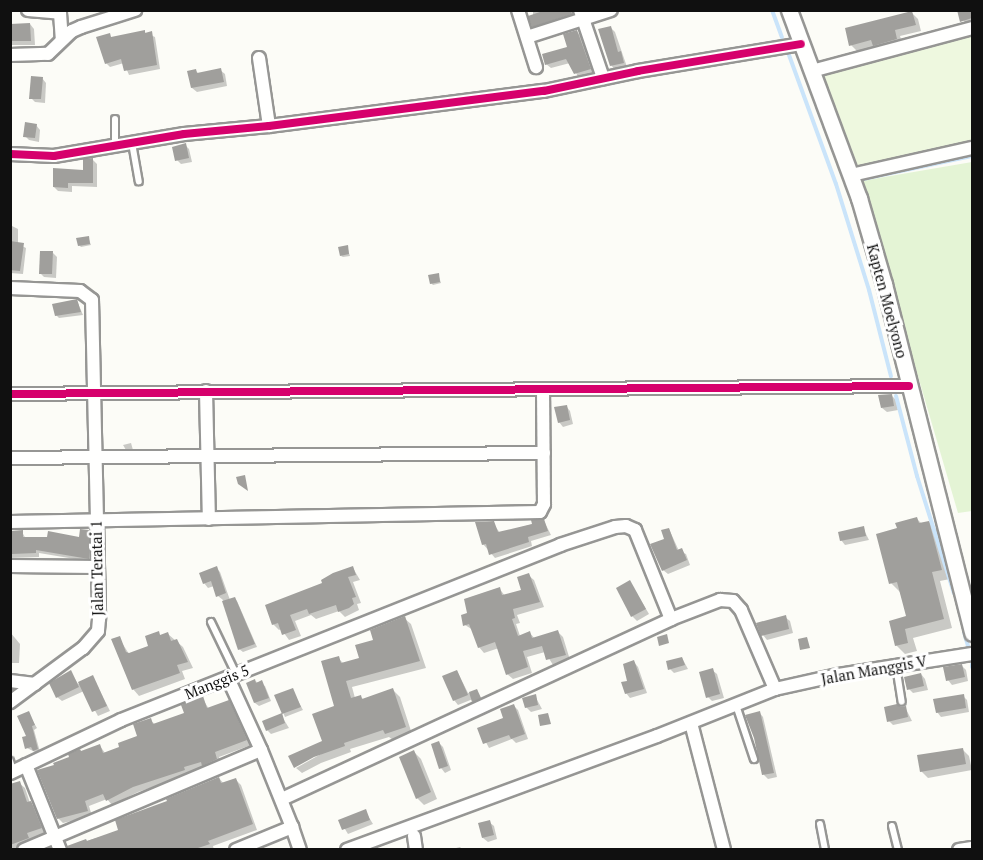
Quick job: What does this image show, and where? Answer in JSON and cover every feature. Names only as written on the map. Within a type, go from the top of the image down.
[{"type":"street","points":[[28,10],[60,13],[62,40]]},
{"type":"street","points":[[10,55],[43,56],[72,31],[90,23],[135,10]]},
{"type":"street","points":[[518,10],[536,67]]},
{"type":"street","points":[[527,37],[582,15],[611,10]]},
{"type":"street","name":"Kapten Moelyono","points":[[789,10],[851,176],[884,284],[909,386],[969,605],[972,633]]},
{"type":"street","points":[[582,15],[603,78]]},
{"type":"street","points":[[812,71],[972,28]]},
{"type":"street","points":[[10,154],[54,156],[184,134],[269,126],[549,90],[603,78],[801,44]]},
{"type":"street","points":[[259,58],[269,126]]},
{"type":"street","points":[[851,176],[972,148]]},
{"type":"street","name":"Jalan Teratai 1","points":[[10,288],[80,291],[90,296],[93,303],[98,631],[83,648],[10,702]]},
{"type":"street","points":[[10,394],[909,386]]},
{"type":"street","points":[[10,522],[540,512],[544,504],[543,390]]},
{"type":"street","points":[[206,391],[209,519]]},
{"type":"street","points":[[10,458],[544,453]]},
{"type":"street","name":"Manggis 5","points":[[11,768],[26,765],[121,720],[560,545],[604,530],[626,526],[635,530],[642,542],[671,619]]},
{"type":"street","points":[[10,566],[96,567]]},
{"type":"street","points":[[282,799],[671,619],[720,600],[733,601],[749,626],[775,689]]},
{"type":"street","name":"Jalan Manggis V","points":[[347,849],[691,723],[775,689],[972,654]]},
{"type":"street","points":[[232,676],[300,849]]},
{"type":"street","points":[[10,681],[35,684]]},
{"type":"street","points":[[691,723],[724,849]]},
{"type":"street","points":[[24,849],[54,835],[159,795],[261,750]]},
{"type":"street","points":[[26,765],[60,849]]},
{"type":"street","points":[[236,849],[292,827]]},
{"type":"street","points":[[414,836],[416,849]]},
{"type":"street","points":[[959,849],[972,848]]},
{"type":"lane","points":[[115,119],[115,146]]},
{"type":"lane","points":[[132,143],[139,181]]},
{"type":"lane","points":[[211,622],[232,676]]},
{"type":"lane","points":[[896,666],[902,702]]},
{"type":"lane","points":[[736,705],[754,759]]},
{"type":"lane","points":[[820,824],[825,849]]},
{"type":"lane","points":[[892,826],[898,849]]},
{"type":"green space","points":[[972,36],[972,142],[935,148],[855,169],[821,76]]},
{"type":"green space","points":[[972,162],[972,511],[958,513],[861,181]]},
{"type":"building","points":[[546,10],[571,10],[572,14],[532,27],[528,16]]},
{"type":"building","points":[[957,10],[972,10],[972,18],[960,22]]},
{"type":"building","points":[[912,11],[916,25],[895,30],[897,39],[873,46],[871,40],[849,46],[845,28]]},
{"type":"building","points":[[30,23],[31,41],[10,41],[10,24]]},
{"type":"building","points":[[611,26],[618,52],[621,51],[624,63],[610,66],[598,29]]},
{"type":"building","points":[[145,30],[145,33],[152,31],[157,65],[124,71],[121,59],[105,64],[96,37],[110,33],[111,37]]},
{"type":"building","points":[[577,30],[591,69],[574,74],[566,59],[545,65],[542,54],[567,47],[563,34]]},
{"type":"building","points":[[221,68],[224,82],[191,88],[187,71],[196,69],[197,73]]},
{"type":"building","points":[[31,76],[43,77],[41,99],[29,99]]},
{"type":"building","points":[[25,122],[37,124],[35,138],[23,137]]},
{"type":"building","points":[[186,143],[189,158],[175,161],[172,147]]},
{"type":"building","points":[[93,158],[93,183],[68,183],[68,188],[53,187],[53,168],[83,170],[83,159]]},
{"type":"building","points":[[89,236],[90,244],[78,246],[76,238]]},
{"type":"building","points":[[10,241],[24,243],[20,271],[10,270]]},
{"type":"building","points":[[348,245],[349,254],[340,256],[338,247]]},
{"type":"building","points":[[40,251],[53,251],[52,274],[39,274]]},
{"type":"building","points":[[439,273],[440,282],[430,284],[428,275]]},
{"type":"building","points":[[77,299],[81,312],[55,316],[52,304]]},
{"type":"building","points":[[892,394],[894,406],[881,408],[878,395]]},
{"type":"building","points":[[567,405],[570,420],[558,423],[554,407]]},
{"type":"building","points":[[245,475],[248,491],[238,484],[236,477]]},
{"type":"building","points":[[917,517],[919,523],[929,521],[942,570],[932,572],[944,619],[905,629],[908,643],[895,646],[889,621],[906,616],[897,582],[889,584],[876,534],[897,528],[895,523]]},
{"type":"building","points":[[544,519],[548,531],[528,537],[529,542],[489,555],[486,544],[482,545],[475,522],[494,521],[498,532],[532,524],[531,520]]},
{"type":"building","points":[[864,526],[866,536],[840,541],[838,532]]},
{"type":"building","points":[[669,528],[677,550],[682,548],[687,560],[662,571],[650,544],[664,539],[661,530]]},
{"type":"building","points":[[80,529],[89,530],[89,559],[36,550],[36,553],[12,554],[10,531],[23,530],[23,537],[47,537],[48,531],[79,537]]},
{"type":"building","points":[[217,566],[226,593],[216,597],[211,581],[203,584],[199,573]]},
{"type":"building","points":[[353,566],[356,575],[348,577],[356,597],[352,598],[354,604],[349,608],[338,612],[336,605],[309,614],[307,609],[290,615],[296,630],[282,635],[278,623],[272,625],[265,605],[322,583],[321,580],[333,573]]},
{"type":"building","points":[[529,573],[540,602],[513,609],[515,618],[512,619],[518,636],[530,631],[532,638],[558,630],[566,655],[546,660],[542,646],[523,651],[528,667],[506,675],[495,642],[478,648],[469,624],[463,626],[461,615],[467,613],[464,599],[500,587],[502,595],[521,590],[517,577]]},
{"type":"building","points":[[630,580],[646,609],[631,617],[616,588]]},
{"type":"building","points":[[235,597],[255,644],[238,650],[222,601]]},
{"type":"building","points":[[786,615],[789,629],[761,636],[756,623]]},
{"type":"building","points":[[405,616],[420,661],[346,681],[351,698],[361,695],[362,699],[393,688],[406,727],[385,734],[383,730],[344,743],[345,746],[314,757],[294,768],[288,756],[322,741],[312,714],[334,706],[321,661],[339,656],[341,663],[359,658],[355,645],[373,640],[370,630]]},
{"type":"building","points":[[159,631],[160,635],[168,632],[171,641],[177,639],[188,662],[177,665],[180,673],[132,690],[111,639],[120,636],[126,652],[129,653],[148,646],[145,636]]},
{"type":"building","points":[[667,634],[669,643],[659,646],[657,637]]},
{"type":"building","points":[[807,637],[810,648],[800,650],[798,639]]},
{"type":"building","points":[[682,657],[685,665],[668,670],[666,661]]},
{"type":"building","points":[[634,660],[644,689],[625,694],[621,682],[627,681],[623,664]]},
{"type":"building","points":[[962,664],[965,677],[946,681],[943,667]]},
{"type":"building","points":[[713,668],[720,694],[706,698],[699,672]]},
{"type":"building","points":[[71,670],[79,687],[56,698],[49,683]]},
{"type":"building","points":[[457,670],[468,695],[453,701],[442,676]]},
{"type":"building","points":[[921,673],[924,686],[907,690],[904,677]]},
{"type":"building","points":[[93,675],[107,706],[92,712],[78,682]]},
{"type":"building","points":[[255,679],[256,683],[262,680],[269,698],[254,703],[246,683]]},
{"type":"building","points":[[293,688],[301,707],[282,714],[274,695]]},
{"type":"building","points":[[477,689],[481,698],[472,702],[469,692]]},
{"type":"building","points":[[536,694],[538,705],[525,708],[522,698]]},
{"type":"building","points":[[964,694],[966,708],[936,713],[933,699]]},
{"type":"building","points":[[203,696],[207,708],[229,700],[247,740],[215,752],[217,759],[202,766],[201,762],[184,767],[185,770],[133,787],[106,801],[103,794],[85,801],[88,811],[57,819],[37,770],[54,765],[53,763],[69,757],[68,754],[80,749],[81,751],[100,744],[103,753],[119,747],[118,743],[137,736],[133,724],[151,718],[153,724],[184,713],[181,705]]},
{"type":"building","points":[[514,704],[525,734],[511,739],[509,735],[483,744],[477,728],[503,718],[500,709]]},
{"type":"building","points":[[897,704],[901,707],[906,706],[908,717],[887,722],[884,707]]},
{"type":"building","points":[[29,711],[35,725],[32,726],[38,749],[33,751],[31,747],[25,749],[22,737],[26,736],[17,716]]},
{"type":"building","points":[[760,711],[774,773],[762,775],[754,738],[745,715]]},
{"type":"building","points":[[282,713],[285,723],[266,731],[262,721]]},
{"type":"building","points":[[548,713],[551,724],[540,726],[538,715]]},
{"type":"building","points":[[439,741],[448,766],[439,769],[431,744]]},
{"type":"building","points":[[963,748],[966,764],[920,772],[917,755]]},
{"type":"building","points":[[414,750],[431,792],[416,799],[399,757]]},
{"type":"building","points":[[219,777],[221,783],[236,778],[253,824],[208,841],[210,844],[195,849],[68,849],[67,846],[118,830],[115,820],[167,801],[166,799]]},
{"type":"building","points":[[20,781],[27,802],[31,801],[42,828],[27,833],[29,838],[10,845],[10,784]]},
{"type":"building","points":[[366,809],[370,820],[342,830],[338,820]]},
{"type":"building","points":[[490,820],[494,835],[482,838],[478,823]]},
{"type":"waterway","points":[[772,10],[782,37]]},
{"type":"waterway","points":[[789,55],[836,184],[869,290],[891,376]]},
{"type":"waterway","points":[[863,179],[972,156]]},
{"type":"waterway","points":[[896,396],[917,476],[954,593]]},
{"type":"waterway","points":[[964,632],[968,646]]},
{"type":"cycle path","points":[[10,154],[54,156],[184,134],[269,126],[544,91],[638,71],[801,44]]},
{"type":"cycle path","points":[[10,394],[909,386]]}]
